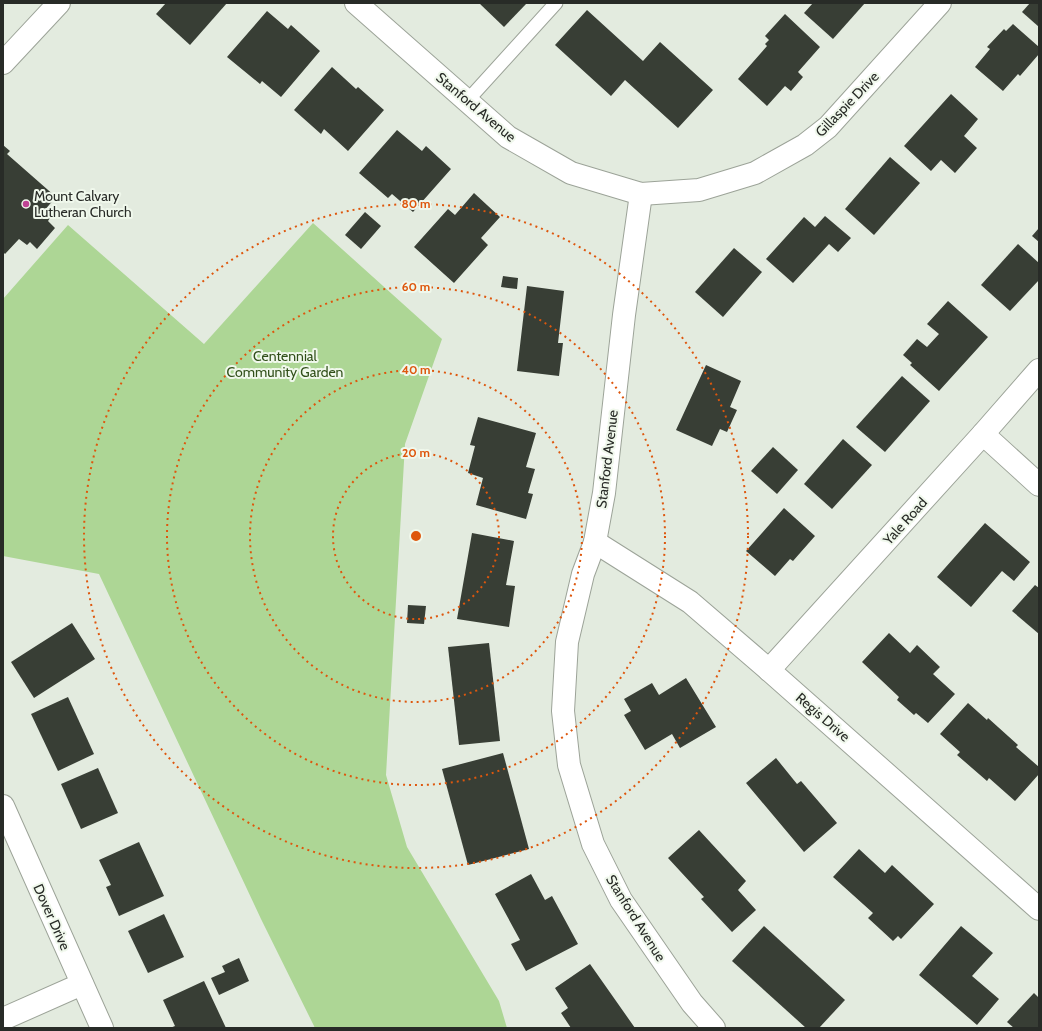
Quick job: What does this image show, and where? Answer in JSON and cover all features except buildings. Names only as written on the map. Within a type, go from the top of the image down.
[{"type":"street","points":[[3,63],[59,3]]},
{"type":"street","name":"Stanford Avenue","points":[[356,3],[508,137],[571,173],[641,194],[624,314],[604,494],[595,542],[583,574],[567,642],[563,711],[569,765],[593,844],[621,900],[692,1003],[714,1028]]},
{"type":"street","name":"Gillaspie Drive","points":[[641,194],[698,190],[754,174],[805,145],[828,127],[940,3]]},
{"type":"street","name":"Yale Road","points":[[769,670],[1039,370]]},
{"type":"street","points":[[983,434],[1039,485]]},
{"type":"street","name":"Regis Drive","points":[[595,542],[690,602],[1039,909]]},
{"type":"street","name":"Dover Drive","points":[[3,806],[102,1028]]},
{"type":"street","points":[[3,1018],[82,984]]},
{"type":"lane","points":[[467,101],[556,3]]},
{"type":"green space","name":"Centennial Community Garden","points":[[313,223],[442,339],[405,444],[386,775],[407,847],[499,1001],[507,1028],[315,1028],[261,919],[99,574],[3,556],[3,299],[68,225],[204,344]]},
{"type":"place","name":"Mount Calvary Lutheran Church","points":[[26,204]]}]
